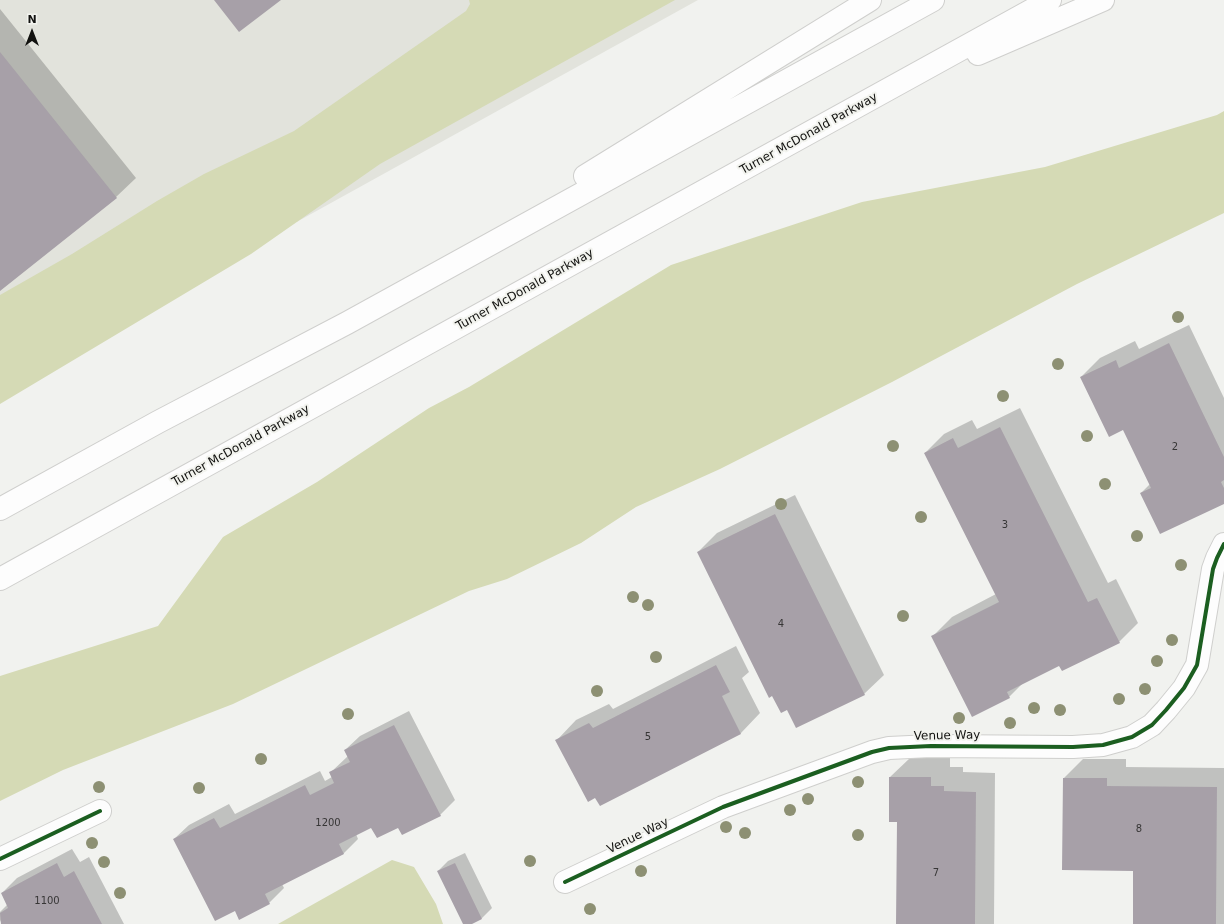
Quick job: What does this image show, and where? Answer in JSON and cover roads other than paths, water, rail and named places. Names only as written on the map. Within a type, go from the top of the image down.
[{"type":"main road","points":[[346,323],[870,0]]},
{"type":"main road","points":[[0,508],[158,422],[346,323],[933,0]]},
{"type":"main road","name":"Turner McDonald Parkway","points":[[0,579],[1050,0]]},
{"type":"main road","points":[[862,104],[1103,0]]},
{"type":"main road","name":"Venue Way","points":[[565,882],[723,807],[888,748],[930,746],[1073,747],[1103,745],[1132,737],[1152,725],[1166,710],[1184,688],[1196,665],[1213,569],[1216,558],[1224,544]]},
{"type":"main road","points":[[0,859],[100,811]]}]
